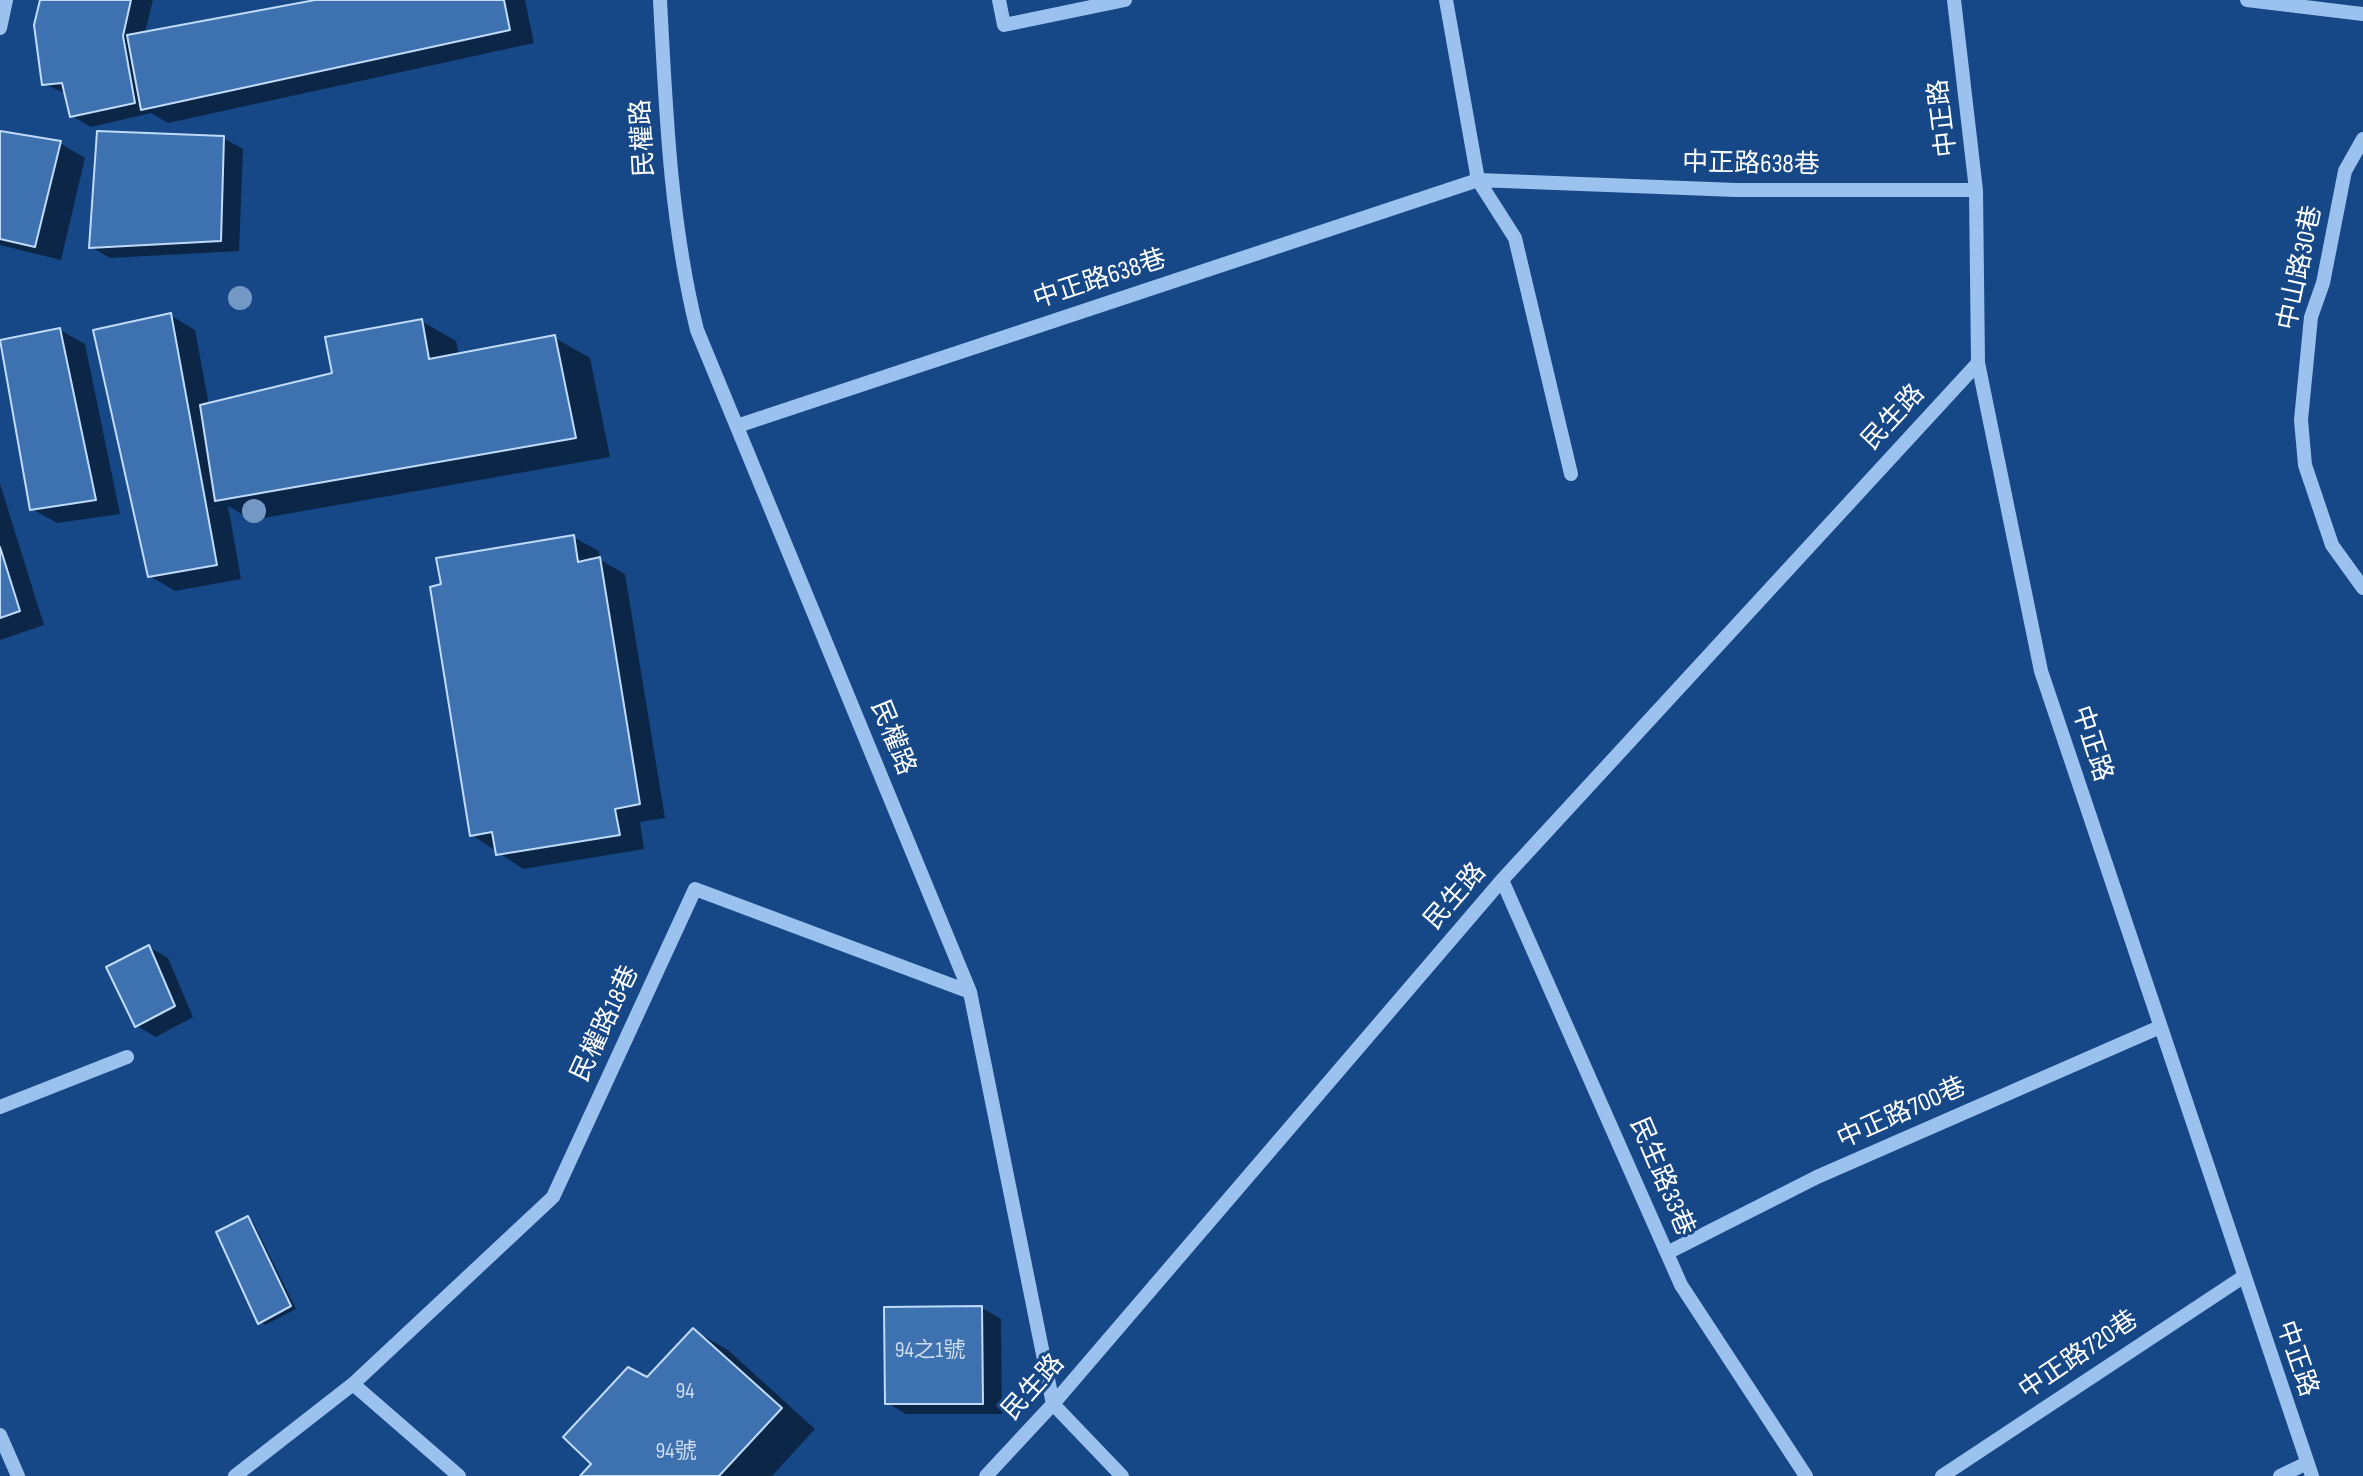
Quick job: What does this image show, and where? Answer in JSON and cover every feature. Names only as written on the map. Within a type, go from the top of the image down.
[{"type":"street","points":[[0,28],[6,0]]},
{"type":"street","name":"民權路","points":[[660,0],[672,201],[680,264],[697,330],[970,992],[1053,1404]]},
{"type":"street","points":[[999,0],[1004,25],[1125,0]]},
{"type":"street","points":[[1446,0],[1478,180],[1515,238],[1571,474]]},
{"type":"street","name":"中正路","points":[[1954,0],[1976,190],[1978,363],[2041,671],[2309,1470]]},
{"type":"street","points":[[2247,0],[2363,14]]},
{"type":"street","name":"中山路30巷","points":[[2363,139],[2345,171],[2323,283],[2311,317],[2301,420],[2305,465],[2332,545],[2363,588]]},
{"type":"street","name":"中正路638巷","points":[[737,426],[1478,180],[1736,190],[1976,190]]},
{"type":"street","name":"民生路","points":[[986,1476],[1053,1404],[1502,880],[1978,363]]},
{"type":"street","name":"民生路33巷","points":[[1502,880],[1681,1285],[1806,1476]]},
{"type":"street","name":"民權路18巷","points":[[353,1384],[553,1197],[695,889],[970,992]]},
{"type":"street","name":"中正路700巷","points":[[1667,1253],[1817,1177],[2160,1027]]},
{"type":"street","points":[[0,1107],[127,1057]]},
{"type":"street","name":"中正路720巷","points":[[1942,1476],[2243,1277]]},
{"type":"street","points":[[235,1476],[353,1384],[459,1476]]},
{"type":"street","points":[[1053,1404],[1122,1476]]},
{"type":"street","points":[[0,1435],[18,1476]]},
{"type":"street","points":[[2280,1476],[2309,1470]]},
{"type":"building","points":[[40,0],[131,0],[123,36],[135,103],[70,117],[62,83],[42,85],[34,25]]},
{"type":"building","points":[[315,0],[504,0],[510,30],[141,110],[127,35]]},
{"type":"building","points":[[0,131],[61,141],[35,247],[0,239]]},
{"type":"building","points":[[97,131],[224,136],[221,241],[89,248]]},
{"type":"building","points":[[171,313],[217,565],[148,577],[93,330]]},
{"type":"building","points":[[422,319],[429,359],[555,335],[576,438],[215,501],[200,405],[332,373],[325,337]]},
{"type":"building","points":[[60,328],[96,500],[30,510],[0,340]]},
{"type":"building","points":[[574,535],[578,562],[600,557],[640,804],[615,809],[620,835],[496,855],[492,832],[470,836],[430,587],[441,584],[436,558]]},
{"type":"building","points":[[0,547],[20,611],[0,618]]},
{"type":"building","points":[[149,945],[175,1006],[135,1027],[106,967]]},
{"type":"building","points":[[248,1216],[291,1306],[258,1324],[216,1232]]},
{"type":"building","points":[[982,1306],[983,1404],[885,1404],[884,1307]]},
{"type":"building","points":[[693,1328],[782,1408],[719,1476],[580,1476],[591,1464],[563,1437],[628,1367],[647,1377]]}]
